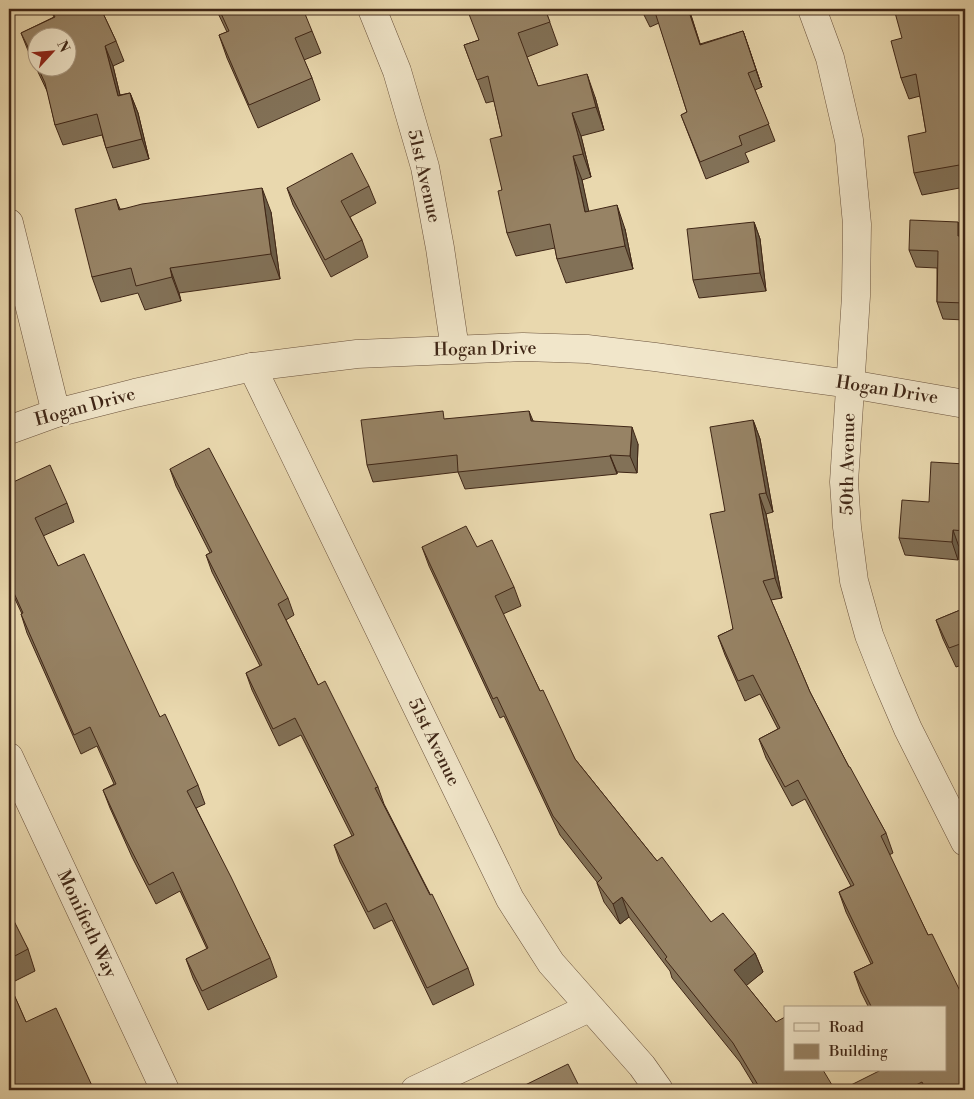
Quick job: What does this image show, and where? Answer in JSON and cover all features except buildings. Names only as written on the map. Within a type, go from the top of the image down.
[{"type":"street","name":"51st Avenue","points":[[372,9],[397,72],[425,167],[440,248],[455,349]]},
{"type":"street","name":"50th Avenue","points":[[812,9],[830,58],[850,150],[857,224],[856,296],[844,482],[847,527],[854,581],[869,635],[886,678],[908,728],[965,842]]},
{"type":"street","points":[[9,224],[56,413]]},
{"type":"street","name":"Hogan Drive","points":[[9,430],[56,413],[252,367],[357,354],[523,347],[588,349],[850,384],[965,404]]},
{"type":"street","name":"51st Avenue","points":[[252,367],[510,899],[551,964],[642,1066],[658,1090]]},
{"type":"street","name":"Monifieth Way","points":[[9,757],[165,1090]]},
{"type":"street","points":[[415,1090],[589,1008]]}]
